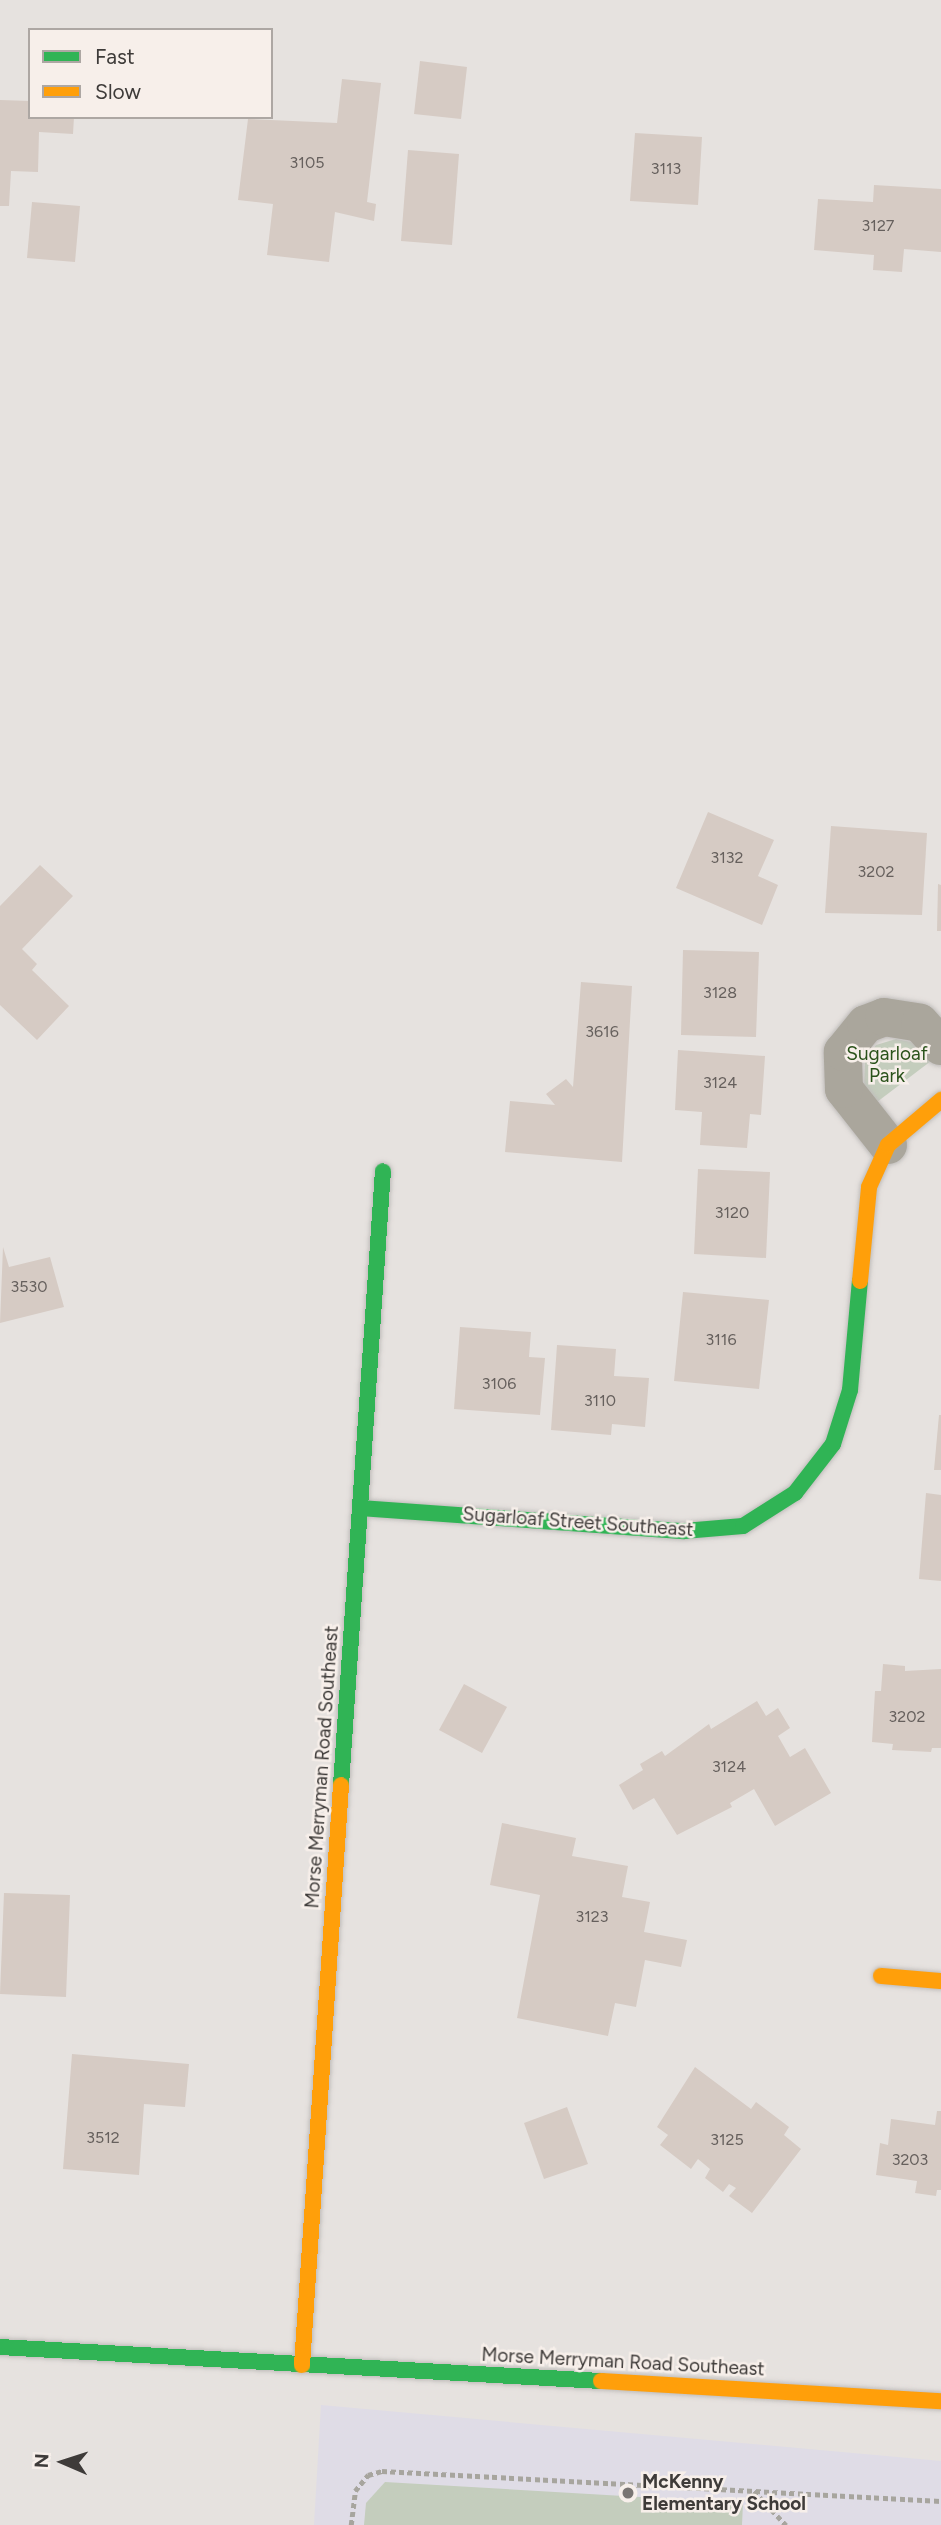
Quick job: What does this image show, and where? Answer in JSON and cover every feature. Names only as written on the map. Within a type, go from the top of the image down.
[{"type":"street","points":[[888,1145],[844,1089],[843,1052],[852,1036],[884,1017],[920,1023],[941,1046]]},
{"type":"street","name":"Sugarloaf Street Southeast","points":[[360,1508],[684,1531],[743,1526],[796,1493],[833,1444],[850,1390],[869,1187],[888,1145],[941,1100]]},
{"type":"street","name":"Morse Merryman Road Southeast","points":[[302,2365],[383,1171]]},
{"type":"street","points":[[881,1976],[941,1981]]},
{"type":"street","name":"Morse Merryman Road Southeast","points":[[0,2347],[941,2401]]},
{"type":"path","points":[[351,2525],[355,2491],[368,2475],[382,2471],[941,2501]]},
{"type":"path","points":[[753,2491],[786,2525]]},
{"type":"shaded area","name":"McKenny Elementary School","points":[[321,2405],[941,2461],[941,2525],[314,2525]]},
{"type":"green space","name":"Sugarloaf Park","points":[[896,1039],[916,1043],[931,1061],[877,1102],[864,1089],[865,1058],[876,1045]]},
{"type":"green space","points":[[385,2482],[743,2503],[742,2525],[364,2525],[366,2503]]},
{"type":"building","points":[[420,61],[467,67],[461,119],[414,114]]},
{"type":"building","points":[[342,79],[381,83],[367,202],[376,204],[374,221],[335,212],[329,262],[267,255],[273,204],[238,200],[248,119],[337,123]]},
{"type":"building","points":[[0,100],[28,101],[28,119],[74,119],[73,134],[39,132],[38,172],[11,171],[9,206],[0,206]]},
{"type":"building","points":[[635,133],[702,137],[698,205],[630,201]]},
{"type":"building","points":[[408,150],[459,154],[452,245],[401,241]]},
{"type":"building","points":[[874,185],[941,189],[941,252],[904,249],[902,272],[873,270],[874,255],[814,250],[818,199],[873,202]]},
{"type":"building","points":[[32,202],[80,206],[75,262],[27,258]]},
{"type":"building","points":[[708,812],[774,840],[758,876],[778,885],[762,925],[676,888]]},
{"type":"building","points":[[831,826],[927,833],[922,915],[825,913]]},
{"type":"building","points":[[40,865],[73,896],[22,949],[37,964],[32,970],[69,1006],[37,1040],[0,1005],[0,906]]},
{"type":"building","points":[[938,884],[941,885],[941,931],[937,931]]},
{"type":"building","points":[[683,950],[759,952],[756,1037],[681,1035]]},
{"type":"building","points":[[581,982],[632,986],[622,1162],[505,1152],[510,1101],[555,1105],[546,1094],[566,1079],[573,1087]]},
{"type":"building","points":[[678,1050],[765,1056],[761,1115],[750,1114],[747,1148],[700,1145],[702,1112],[675,1110]]},
{"type":"building","points":[[698,1169],[770,1172],[766,1258],[694,1254]]},
{"type":"building","points":[[3,1247],[9,1267],[50,1257],[64,1307],[0,1323]]},
{"type":"building","points":[[683,1292],[769,1300],[759,1389],[674,1381]]},
{"type":"building","points":[[460,1327],[531,1332],[529,1357],[545,1358],[540,1415],[454,1409]]},
{"type":"building","points":[[557,1345],[616,1349],[614,1376],[649,1378],[645,1427],[612,1424],[611,1435],[551,1430]]},
{"type":"building","points":[[939,1415],[941,1470],[934,1470]]},
{"type":"building","points":[[926,1493],[941,1495],[941,1581],[919,1579]]},
{"type":"building","points":[[883,1664],[905,1666],[905,1671],[941,1669],[941,1748],[932,1748],[931,1752],[892,1750],[893,1744],[872,1742],[875,1691],[881,1691]]},
{"type":"building","points":[[464,1684],[507,1707],[482,1753],[439,1730]]},
{"type":"building","points":[[757,1701],[766,1716],[778,1708],[790,1728],[778,1736],[790,1757],[805,1748],[831,1793],[775,1826],[754,1789],[730,1803],[732,1807],[677,1835],[654,1798],[633,1810],[619,1785],[643,1770],[640,1764],[662,1751],[665,1756],[709,1724],[711,1729]]},
{"type":"building","points":[[502,1823],[576,1838],[572,1856],[628,1866],[622,1897],[650,1902],[644,1932],[687,1940],[681,1967],[645,1960],[636,2007],[615,2003],[608,2036],[517,2018],[540,1895],[490,1885]]},
{"type":"building","points":[[4,1893],[70,1895],[66,1997],[0,1994]]},
{"type":"building","points":[[72,2054],[189,2064],[185,2107],[144,2104],[139,2175],[63,2169]]},
{"type":"building","points":[[695,2067],[751,2109],[756,2102],[789,2127],[784,2135],[801,2149],[752,2213],[729,2196],[736,2188],[729,2184],[723,2192],[705,2178],[710,2169],[698,2159],[691,2169],[660,2145],[668,2135],[657,2127]]},
{"type":"building","points":[[567,2107],[588,2164],[544,2179],[524,2123]]},
{"type":"building","points":[[937,2111],[941,2111],[941,2190],[937,2190],[936,2196],[915,2193],[917,2181],[876,2175],[880,2143],[888,2145],[891,2119],[935,2125]]},
{"type":"traffic: fast","points":[[341,1785],[383,1171]]},
{"type":"traffic: fast","points":[[360,1508],[684,1531],[743,1526],[795,1493],[833,1444],[850,1390],[860,1281]]},
{"type":"traffic: fast","points":[[0,2347],[601,2381]]},
{"type":"traffic: slow","points":[[860,1281],[869,1187],[888,1145],[941,1100]]},
{"type":"traffic: slow","points":[[302,2365],[341,1785]]},
{"type":"traffic: slow","points":[[881,1976],[941,1981]]},
{"type":"traffic: slow","points":[[601,2381],[941,2401]]},
{"type":"place","name":"McKenny Elementary School","points":[[628,2493]]}]
